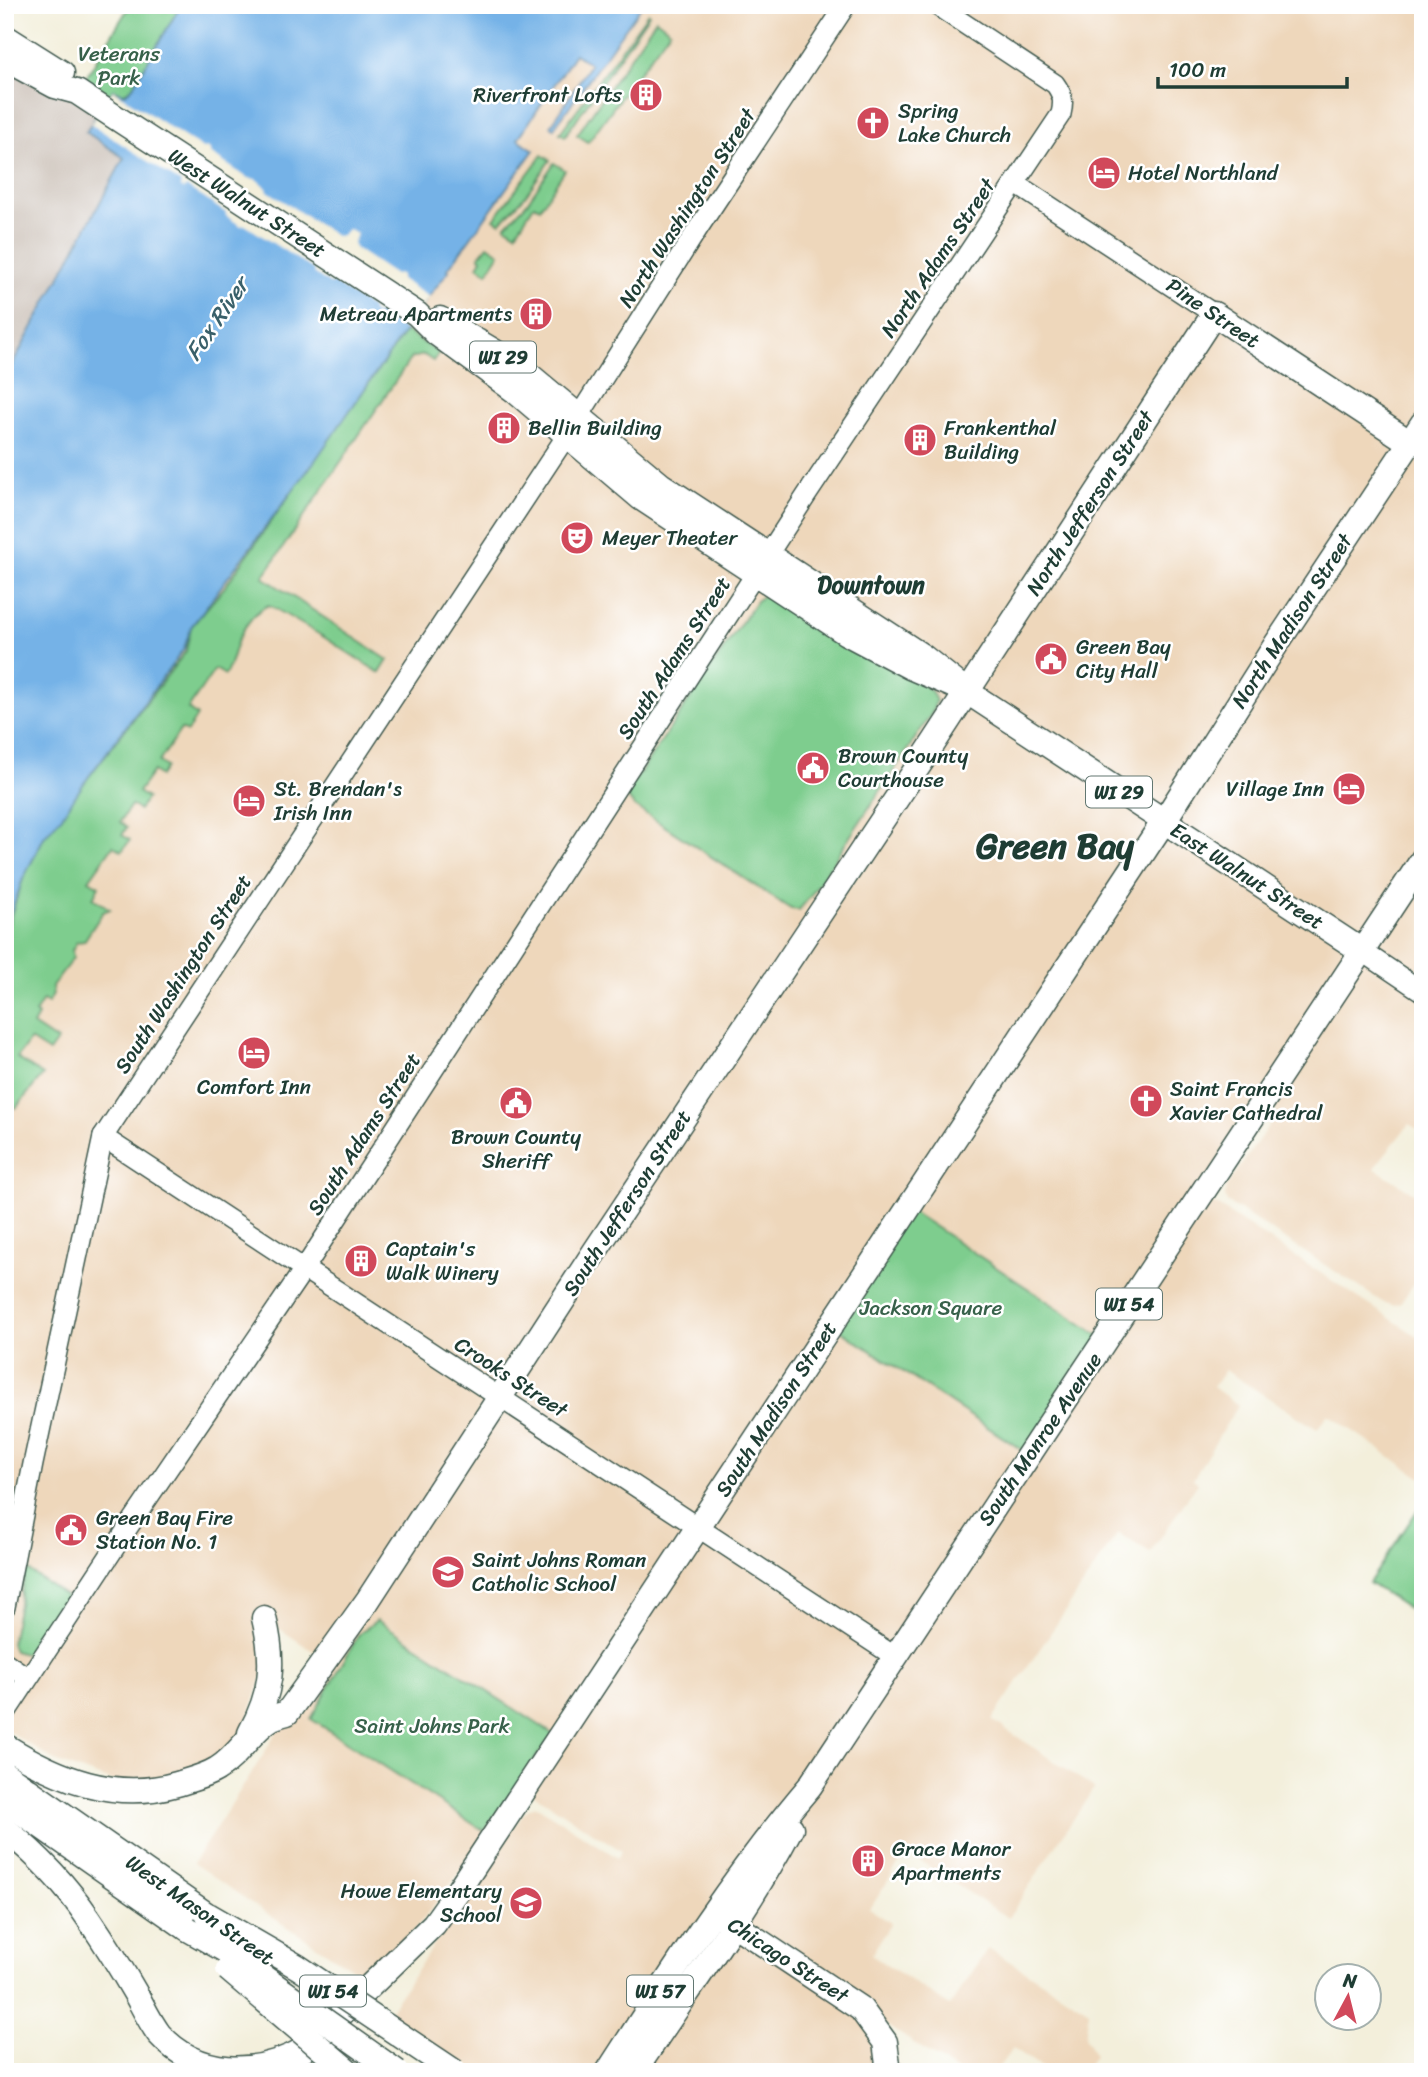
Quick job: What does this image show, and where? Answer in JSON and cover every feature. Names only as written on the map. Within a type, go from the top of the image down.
[{"type":"main road","name":"West Walnut Street","points":[[5,37],[63,74],[77,92]]},
{"type":"main road","name":"West Walnut Street","points":[[5,59],[55,86],[77,92],[417,314]]},
{"type":"main road","name":"East Walnut Street","points":[[417,314],[436,333],[511,388],[573,426],[641,498],[762,564],[846,633],[910,667],[965,691],[1362,951]]},
{"type":"main road","name":"Pine Street","points":[[1214,314],[1416,433]]},
{"type":"main road","name":"North Jefferson Street","points":[[965,691],[1214,314]]},
{"type":"main road","name":"North Madison Street","points":[[1164,821],[1277,643],[1416,433]]},
{"type":"main road","name":"South Jefferson Street","points":[[234,1757],[271,1719],[287,1713],[368,1600],[965,691]]},
{"type":"main road","name":"South Madison Street","points":[[5,1829],[44,1866],[87,1916],[160,2036],[183,2054],[200,2064],[224,2070],[247,2071],[284,2062],[305,2049],[434,1924],[1164,821]]},
{"type":"main road","name":"South Monroe Avenue","points":[[608,2072],[723,1917],[777,1853],[810,1786],[894,1656],[1030,1455],[1423,859]]},
{"type":"main road","points":[[5,1746],[39,1766],[97,1788],[162,1788],[193,1780],[216,1770],[234,1757],[262,1708],[269,1684],[271,1652],[264,1618]]},
{"type":"main road","name":"West Mason Street","points":[[5,1774],[428,2072]]},
{"type":"main road","name":"West Mason Street","points":[[5,1801],[188,1929],[225,1950],[397,2072]]},
{"type":"main road","name":"WI 54","points":[[208,1915],[298,1967],[455,2072]]},
{"type":"main road","name":"South Monroe Avenue","points":[[634,2072],[723,1917]]},
{"type":"main road","name":"Chicago Street","points":[[723,1917],[861,2009],[885,2042],[888,2072]]},
{"type":"main road","name":"WI 54","points":[[188,1929],[212,1956],[349,2072]]},
{"type":"street","name":"North Washington Street","points":[[573,426],[699,227],[846,5]]},
{"type":"street","name":"North Adams Street","points":[[762,564],[1061,114],[1062,93],[1055,85],[936,5]]},
{"type":"street","name":"Pine Street","points":[[1016,184],[1214,314]]},
{"type":"street","name":"South Washington Street","points":[[5,1607],[103,1137],[573,426]]},
{"type":"street","name":"South Adams Street","points":[[5,1714],[304,1269],[762,564]]},
{"type":"street","name":"East Walnut Street","points":[[1362,951],[1423,992]]},
{"type":"street","name":"Crooks Street","points":[[103,1137],[894,1656]]},
{"type":"street","points":[[5,1662],[28,1678]]},
{"type":"shaded area","points":[[642,5],[1423,5],[1423,1133],[1409,1124],[1374,1168],[1423,1199],[1423,1269],[1401,1303],[1384,1303],[1227,1202],[1226,1187],[1278,1112],[1263,1102],[1201,1195],[1423,1340],[1423,1479],[1328,1414],[1317,1429],[1225,1370],[1213,1387],[1238,1405],[1193,1479],[1198,1483],[1150,1553],[1118,1533],[992,1720],[1094,1788],[1008,1918],[906,1852],[870,1909],[891,1923],[871,1955],[950,2006],[988,1948],[1089,2011],[1085,2037],[1095,2055],[1085,2068],[1091,2072],[1049,2072],[1013,2048],[995,2072],[958,2072],[864,2010],[883,2072],[464,2072],[385,2017],[522,1815],[537,1806],[618,1858],[622,1851],[526,1789],[373,1982],[193,1863],[264,1754],[287,1713],[326,1660],[265,1619],[271,1652],[234,1757],[136,1790],[55,1761],[5,1729],[5,929],[23,879],[44,837],[184,649],[191,627],[314,462],[447,270],[534,151],[517,139],[575,54],[590,64],[551,126],[554,128]]},
{"type":"shaded area","points":[[5,59],[101,107],[86,132],[124,158],[5,378]]},
{"type":"green space","name":"Veterans Park","points":[[130,5],[181,5],[132,88],[101,107],[77,92]]},
{"type":"green space","points":[[648,13],[565,136],[560,133]]},
{"type":"green space","points":[[656,19],[670,30],[588,142],[577,135]]},
{"type":"green space","points":[[542,155],[550,160],[525,196],[500,223],[494,219]]},
{"type":"green space","points":[[554,163],[565,170],[540,208],[534,205],[516,233],[505,226],[526,204]]},
{"type":"green space","points":[[488,245],[500,253],[487,273],[478,266],[482,259],[479,256]]},
{"type":"green space","points":[[406,331],[439,353],[433,361],[424,355],[411,358],[263,577],[388,660],[380,673],[269,605],[251,618],[239,638],[225,675],[215,669],[188,709],[197,716],[187,732],[181,729],[159,762],[166,767],[160,776],[153,771],[138,792],[147,798],[139,810],[131,805],[120,822],[127,827],[122,835],[130,840],[122,851],[113,846],[89,880],[99,886],[93,898],[110,909],[103,912],[84,941],[77,942],[72,950],[73,958],[52,986],[53,995],[48,1003],[43,1000],[35,1013],[38,1016],[33,1025],[57,1041],[49,1052],[30,1040],[17,1058],[43,1075],[16,1108],[9,1108],[5,1127],[5,934],[23,879],[44,837],[186,651],[191,627],[224,588]]},
{"type":"green space","points":[[770,595],[927,687],[936,701],[932,713],[799,910],[786,906],[634,806],[627,797],[629,789],[756,601]]},
{"type":"green space","name":"Jackson Square","points":[[908,1209],[1106,1340],[1030,1455],[832,1325]]},
{"type":"green space","points":[[1423,1502],[1423,1618],[1369,1583]]},
{"type":"green space","points":[[26,1569],[67,1597],[31,1650],[24,1654],[14,1651],[11,1643]]},
{"type":"green space","name":"Saint Johns Park","points":[[377,1620],[553,1734],[484,1831],[311,1719],[359,1634]]},
{"type":"water","name":"Fox River","points":[[181,5],[642,5],[554,128],[551,126],[590,64],[575,54],[518,139],[534,150],[314,462],[191,627],[184,649],[44,837],[23,879],[5,929],[5,378],[124,158],[86,132],[113,90],[125,94],[132,88]]},
{"type":"pier","points":[[113,90],[203,149],[210,149],[210,153],[248,178],[256,179],[268,191],[336,236],[342,235],[348,229],[357,234],[353,244],[356,249],[395,275],[398,273],[401,279],[429,297],[406,331],[380,313],[375,314],[372,308],[334,283],[330,284],[314,273],[314,270],[245,225],[241,226],[187,187],[180,187],[181,183],[91,124]]},
{"type":"place","name":"Riverfront Lofts","points":[[646,95]]},
{"type":"place","name":"Spring Lake Church","points":[[873,123]]},
{"type":"place","name":"Hotel Northland","points":[[1104,173]]},
{"type":"place","name":"Metreau Apartments","points":[[536,314]]},
{"type":"place","name":"Bellin Building","points":[[504,428]]},
{"type":"place","name":"Frankenthal Building","points":[[920,440]]},
{"type":"place","name":"Meyer Theater","points":[[577,538]]},
{"type":"place","name":"Green Bay City Hall","points":[[1051,659]]},
{"type":"place","name":"Brown County Courthouse","points":[[813,768]]},
{"type":"place","name":"Village Inn","points":[[1349,789]]},
{"type":"place","name":"St. Brendan's Irish Inn","points":[[249,801]]},
{"type":"place","name":"Comfort Inn","points":[[254,1053]]},
{"type":"place","name":"Saint Francis Xavier Cathedral","points":[[1146,1101]]},
{"type":"place","name":"Brown County Sheriff","points":[[516,1103]]},
{"type":"place","name":"Captain's Walk Winery","points":[[361,1261]]},
{"type":"place","name":"Green Bay Fire Station No. 1","points":[[71,1530]]},
{"type":"place","name":"Saint Johns Roman Catholic School","points":[[448,1572]]},
{"type":"place","name":"Grace Manor Apartments","points":[[868,1861]]},
{"type":"place","name":"Howe Elementary School","points":[[526,1903]]},
{"type":"district","name":"Downtown","points":[[871,585]]},
{"type":"district","name":"Green Bay","points":[[1055,846]]}]
